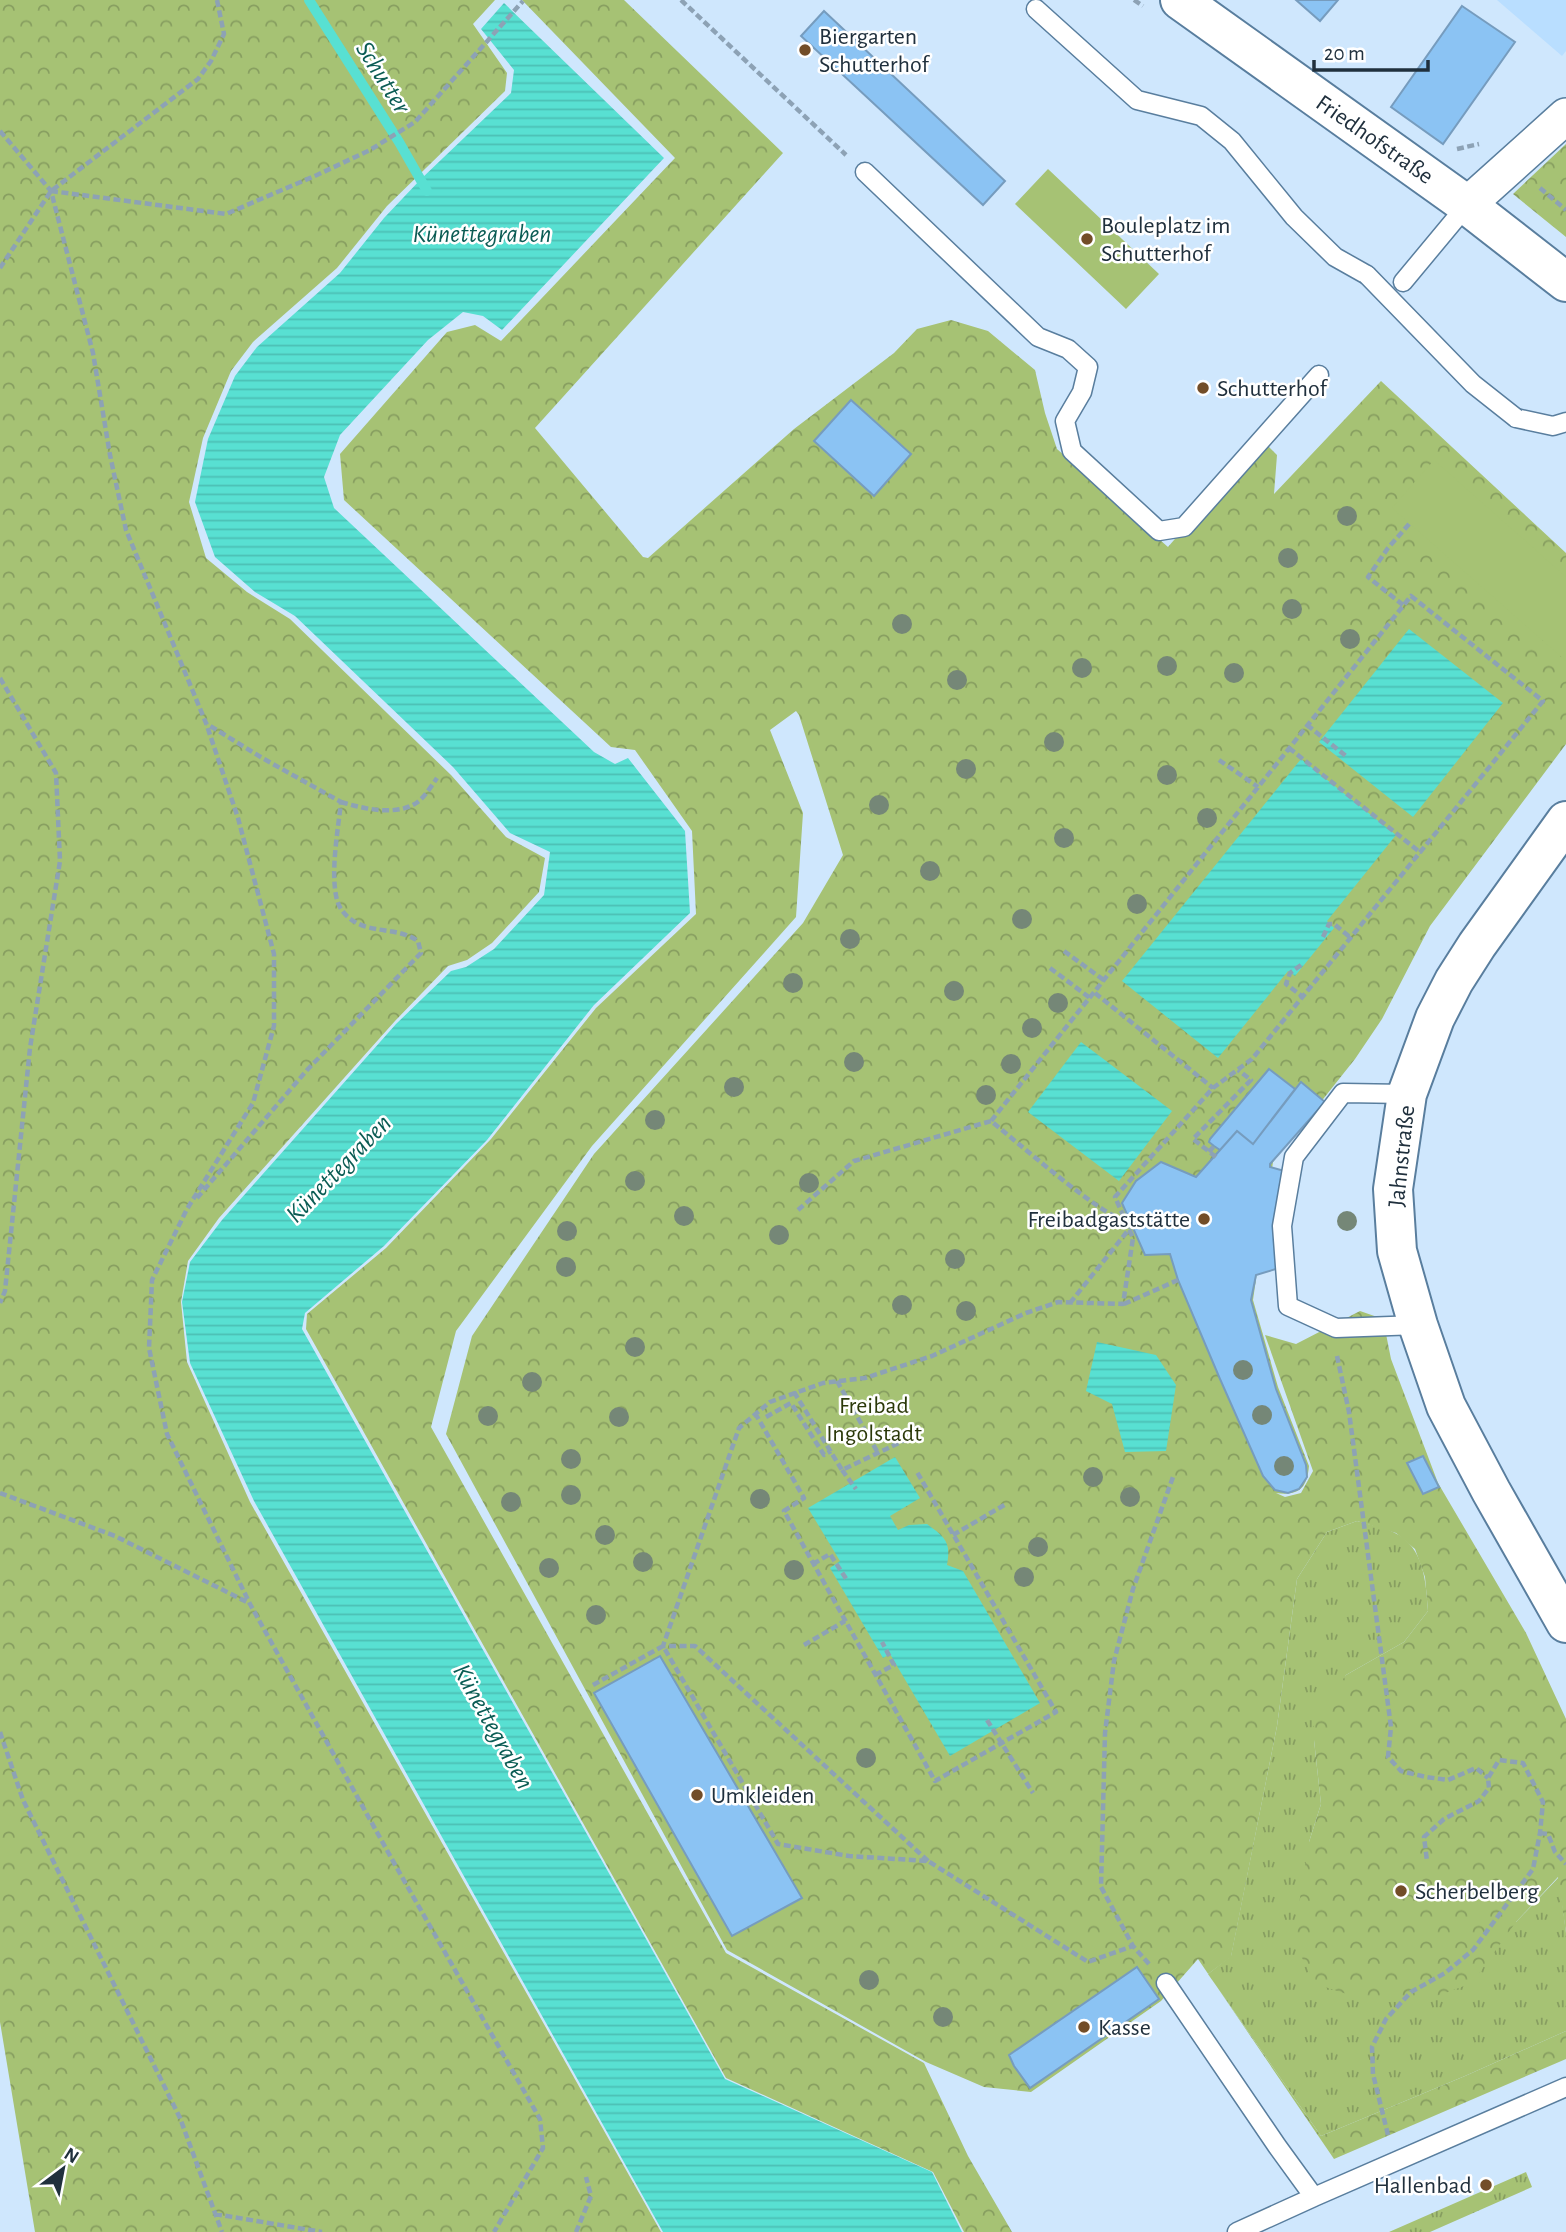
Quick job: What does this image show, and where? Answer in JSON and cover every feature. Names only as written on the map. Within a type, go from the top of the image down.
[{"type":"street","name":"Friedhofstraße","points":[[1180,0],[1467,205],[1566,282]]},
{"type":"street","points":[[1467,205],[1566,116]]},
{"type":"street","name":"Jahnstraße","points":[[1566,821],[1477,945],[1435,1018],[1407,1094],[1393,1189],[1397,1251],[1418,1325],[1446,1406],[1566,1623]]},
{"type":"lane","points":[[1036,9],[1138,100],[1202,116],[1232,141],[1294,216],[1335,257],[1367,275],[1473,384],[1516,418],[1553,426],[1566,422]]},
{"type":"lane","points":[[865,172],[1038,337],[1068,349],[1088,367],[1083,392],[1066,421],[1072,451],[1159,530],[1184,527],[1319,375]]},
{"type":"lane","points":[[1403,282],[1467,205]]},
{"type":"lane","points":[[1407,1094],[1343,1093],[1294,1157],[1282,1226],[1287,1306],[1336,1328],[1418,1325]]},
{"type":"lane","points":[[1166,1983],[1314,2197]]},
{"type":"lane","points":[[1237,2232],[1254,2228],[1395,2160],[1566,2087]]},
{"type":"path","points":[[0,268],[51,191],[198,79],[211,61],[224,34],[217,0]]},
{"type":"path","points":[[681,0],[865,172]]},
{"type":"path","points":[[51,191],[226,214],[370,150],[415,122],[523,1]]},
{"type":"path","points":[[0,131],[51,191],[93,354],[126,530],[206,723],[238,818],[274,954],[274,1026],[253,1103],[187,1209],[152,1280],[149,1348],[167,1434],[250,1604],[540,2119],[543,2148],[494,2232]]},
{"type":"path","points":[[1403,605],[1368,577],[1410,523]]},
{"type":"path","points":[[798,1210],[854,1161],[991,1121],[1411,596],[1543,701],[1252,1059],[1213,1088],[1115,1197],[1133,1238],[1123,1304]]},
{"type":"path","points":[[0,678],[56,773],[61,861],[30,1048],[5,1291],[0,1303]]},
{"type":"path","points":[[206,723],[341,802],[360,808],[388,810],[408,807],[421,800],[437,778]]},
{"type":"path","points":[[1307,725],[1346,756]]},
{"type":"path","points":[[1289,748],[1421,853]]},
{"type":"path","points":[[1219,760],[1258,787]]},
{"type":"path","points":[[187,1209],[307,1069],[421,953],[418,941],[407,934],[368,928],[349,920],[337,901],[335,865],[341,802]]},
{"type":"path","points":[[1323,937],[1329,924],[1334,924],[1351,938]]},
{"type":"path","points":[[1064,951],[1105,981]]},
{"type":"path","points":[[1301,964],[1290,972],[1286,984],[1303,997]]},
{"type":"path","points":[[1050,968],[1090,998]]},
{"type":"path","points":[[1095,993],[1213,1088]]},
{"type":"path","points":[[1216,1157],[1193,1139],[1251,1080],[1238,1070]]},
{"type":"path","points":[[991,1121],[1090,1201],[1118,1219],[1126,1220]]},
{"type":"path","points":[[1209,1152],[1214,1146]]},
{"type":"path","points":[[1070,1303],[1130,1228]]},
{"type":"path","points":[[928,1861],[849,1856],[778,1844],[663,1646],[739,1428],[770,1402],[794,1392],[823,1382],[865,1378],[932,1356],[1026,1313],[1058,1302],[1123,1304],[1178,1279]]},
{"type":"path","points":[[1335,1346],[1349,1412],[1391,1727],[1388,1757],[1401,1771],[1426,1777],[1448,1780],[1476,1768],[1488,1778]]},
{"type":"path","points":[[837,1381],[878,1453]]},
{"type":"path","points":[[794,1392],[856,1489]]},
{"type":"path","points":[[769,1417],[791,1403],[824,1455],[831,1451]]},
{"type":"path","points":[[755,1413],[804,1499],[784,1511],[935,1781],[1056,1712],[917,1472]]},
{"type":"path","points":[[842,1470],[905,1440]]},
{"type":"path","points":[[1166,1983],[1133,1946],[1101,1887],[1105,1733],[1114,1661],[1130,1601],[1173,1477]]},
{"type":"path","points":[[0,1493],[115,1535],[250,1604]]},
{"type":"path","points":[[953,1535],[1006,1504]]},
{"type":"path","points":[[813,1564],[830,1554],[847,1580]]},
{"type":"path","points":[[804,1645],[845,1621]]},
{"type":"path","points":[[875,1675],[894,1665],[882,1642]]},
{"type":"path","points":[[593,1685],[663,1646],[695,1646],[928,1861],[1088,1962],[1133,1946]]},
{"type":"path","points":[[987,1720],[1033,1793]]},
{"type":"path","points":[[0,1732],[23,1800],[180,2118],[222,2232]]},
{"type":"path","points":[[1395,2160],[1373,2074],[1372,2047],[1386,2020],[1411,1992],[1445,1973],[1473,1951],[1533,1869],[1543,1802],[1523,1763],[1499,1760],[1488,1778],[1489,1788],[1479,1801],[1444,1819],[1424,1837],[1427,1861]]},
{"type":"path","points":[[1540,1833],[1548,1834],[1555,1852],[1566,1864]]},
{"type":"path","points":[[576,2232],[591,2196],[586,2177]]},
{"type":"path","points":[[214,2214],[322,2232]]},
{"type":"shaded area","points":[[1497,0],[1566,0],[1566,51],[1562,56]]},
{"type":"green space","points":[[0,0],[495,0],[473,24],[507,73],[505,91],[387,206],[337,268],[253,342],[231,371],[203,438],[189,502],[206,558],[247,592],[290,619],[451,775],[506,837],[545,858],[539,892],[492,943],[467,960],[448,966],[395,1021],[219,1218],[188,1261],[181,1302],[187,1362],[250,1502],[661,2232],[35,2232],[0,2022]]},
{"type":"green space","name":"Freibad Ingolstadt","points":[[522,0],[624,0],[783,153],[535,428],[643,557],[648,558],[794,429],[894,353],[917,329],[951,320],[988,331],[1035,370],[1057,449],[1168,547],[1261,439],[1277,455],[1274,494],[1381,381],[1566,553],[1566,744],[1430,926],[1382,1019],[1355,1059],[1273,1162],[1253,1300],[1278,1387],[1309,1466],[1306,1480],[1300,1489],[1290,1493],[1276,1493],[1285,1497],[1301,1493],[1313,1471],[1265,1335],[1296,1344],[1360,1311],[1383,1319],[1391,1359],[1438,1483],[1526,1633],[1566,1719],[1566,1933],[1558,1877],[1516,1922],[1472,1983],[1421,2002],[1371,2002],[1316,1984],[1293,1941],[1309,1842],[1321,1804],[1314,1720],[1346,1675],[1404,1642],[1428,1611],[1425,1577],[1415,1549],[1396,1533],[1357,1521],[1327,1532],[1297,1579],[1277,1726],[1231,1957],[1208,1974],[1198,1959],[1161,2001],[1031,2092],[984,2087],[926,2062],[727,1950],[446,1434],[472,1336],[594,1154],[803,923],[843,855],[796,711],[770,730],[803,813],[796,917],[592,1146],[456,1331],[431,1427],[726,1953],[924,2063],[968,2156],[1012,2232],[964,2232],[933,2172],[726,2078],[306,1329],[307,1314],[386,1248],[491,1139],[596,1008],[696,914],[692,831],[635,750],[611,747],[344,500],[340,454],[447,332],[475,325],[501,341],[675,158]]},
{"type":"green space","points":[[1566,144],[1566,237],[1513,194]]},
{"type":"green space","name":"Bouleplatz im Schutterhof","points":[[1048,169],[1159,274],[1126,309],[1015,204]]},
{"type":"green space","points":[[1434,460],[1566,577],[1566,661],[1392,508]]},
{"type":"green space","points":[[1357,1521],[1391,1531],[1405,1539],[1412,1547],[1422,1566],[1428,1611],[1404,1642],[1346,1675],[1314,1740],[1321,1804],[1309,1842],[1516,1922],[1559,1877],[1566,1933],[1566,2031],[1321,2136],[1208,1974],[1231,1956],[1277,1726],[1297,1579],[1327,1532]]},
{"type":"green space","points":[[1216,1985],[1321,2136],[1566,2031],[1566,2059],[1334,2159]]},
{"type":"green space","points":[[1526,2172],[1532,2187],[1430,2232],[1389,2232]]},
{"type":"water","name":"Künettegraben","points":[[504,3],[664,158],[502,330],[483,316],[463,312],[428,340],[340,435],[324,477],[334,508],[594,752],[615,764],[628,758],[685,831],[690,913],[594,1005],[487,1140],[384,1246],[305,1313],[302,1329],[725,2079],[932,2172],[962,2232],[663,2232],[254,1501],[190,1363],[182,1302],[190,1262],[222,1220],[396,1024],[451,971],[466,967],[494,949],[544,895],[550,852],[510,833],[453,767],[295,616],[255,592],[215,557],[195,502],[208,439],[235,376],[257,347],[340,273],[384,218],[421,179],[511,93],[514,70],[481,29]]},
{"type":"water","points":[[1409,629],[1503,703],[1413,817],[1319,742]]},
{"type":"water","points":[[1301,759],[1396,835],[1327,921],[1334,928],[1295,976],[1288,971],[1218,1058],[1122,981]]},
{"type":"water","points":[[1081,1042],[1172,1111],[1119,1181],[1028,1112]]},
{"type":"water","points":[[1097,1342],[1156,1355],[1176,1385],[1166,1451],[1125,1452],[1112,1404],[1086,1391]]},
{"type":"water","points":[[895,1457],[920,1498],[890,1516],[898,1530],[909,1525],[927,1524],[943,1537],[948,1551],[947,1565],[963,1571],[1040,1703],[950,1756],[890,1654],[883,1658],[830,1568],[840,1561],[808,1508]]},
{"type":"building","points":[[1296,0],[1338,0],[1320,21]]},
{"type":"building","points":[[1462,6],[1515,42],[1443,144],[1391,107]]},
{"type":"building","points":[[824,11],[1005,181],[983,205],[801,36]]},
{"type":"building","points":[[851,400],[911,454],[874,496],[814,441]]},
{"type":"building","points":[[1269,1069],[1295,1089],[1253,1144],[1237,1131],[1220,1150],[1209,1142],[1210,1139]]},
{"type":"building","points":[[1301,1082],[1325,1102],[1270,1164],[1270,1167],[1288,1172],[1276,1269],[1256,1275],[1251,1300],[1276,1389],[1306,1465],[1307,1477],[1299,1489],[1288,1493],[1275,1490],[1263,1476],[1178,1280],[1170,1254],[1145,1255],[1122,1203],[1136,1181],[1161,1162],[1196,1177],[1237,1131],[1253,1144]]},
{"type":"building","points":[[1423,1456],[1439,1487],[1423,1494],[1407,1463]]},
{"type":"building","name":"Umkleiden","points":[[660,1656],[802,1898],[732,1936],[594,1693]]},
{"type":"building","name":"Kasse","points":[[1137,1967],[1159,1999],[1030,2088],[1009,2055]]},
{"type":"waterway","name":"Schutter","points":[[309,0],[427,191]]},
{"type":"place","name":"Biergarten Schutterhof","points":[[805,50]]},
{"type":"place","name":"Bouleplatz im Schutterhof","points":[[1087,239]]},
{"type":"place","name":"Schutterhof","points":[[1203,388]]},
{"type":"place","name":"Freibadgaststätte","points":[[1204,1219]]},
{"type":"place","name":"Umkleiden","points":[[697,1795]]},
{"type":"place","name":"Scherbelberg","points":[[1401,1891]]},
{"type":"place","name":"Kasse","points":[[1084,2027]]},
{"type":"place","name":"Hallenbad","points":[[1486,2185]]}]
